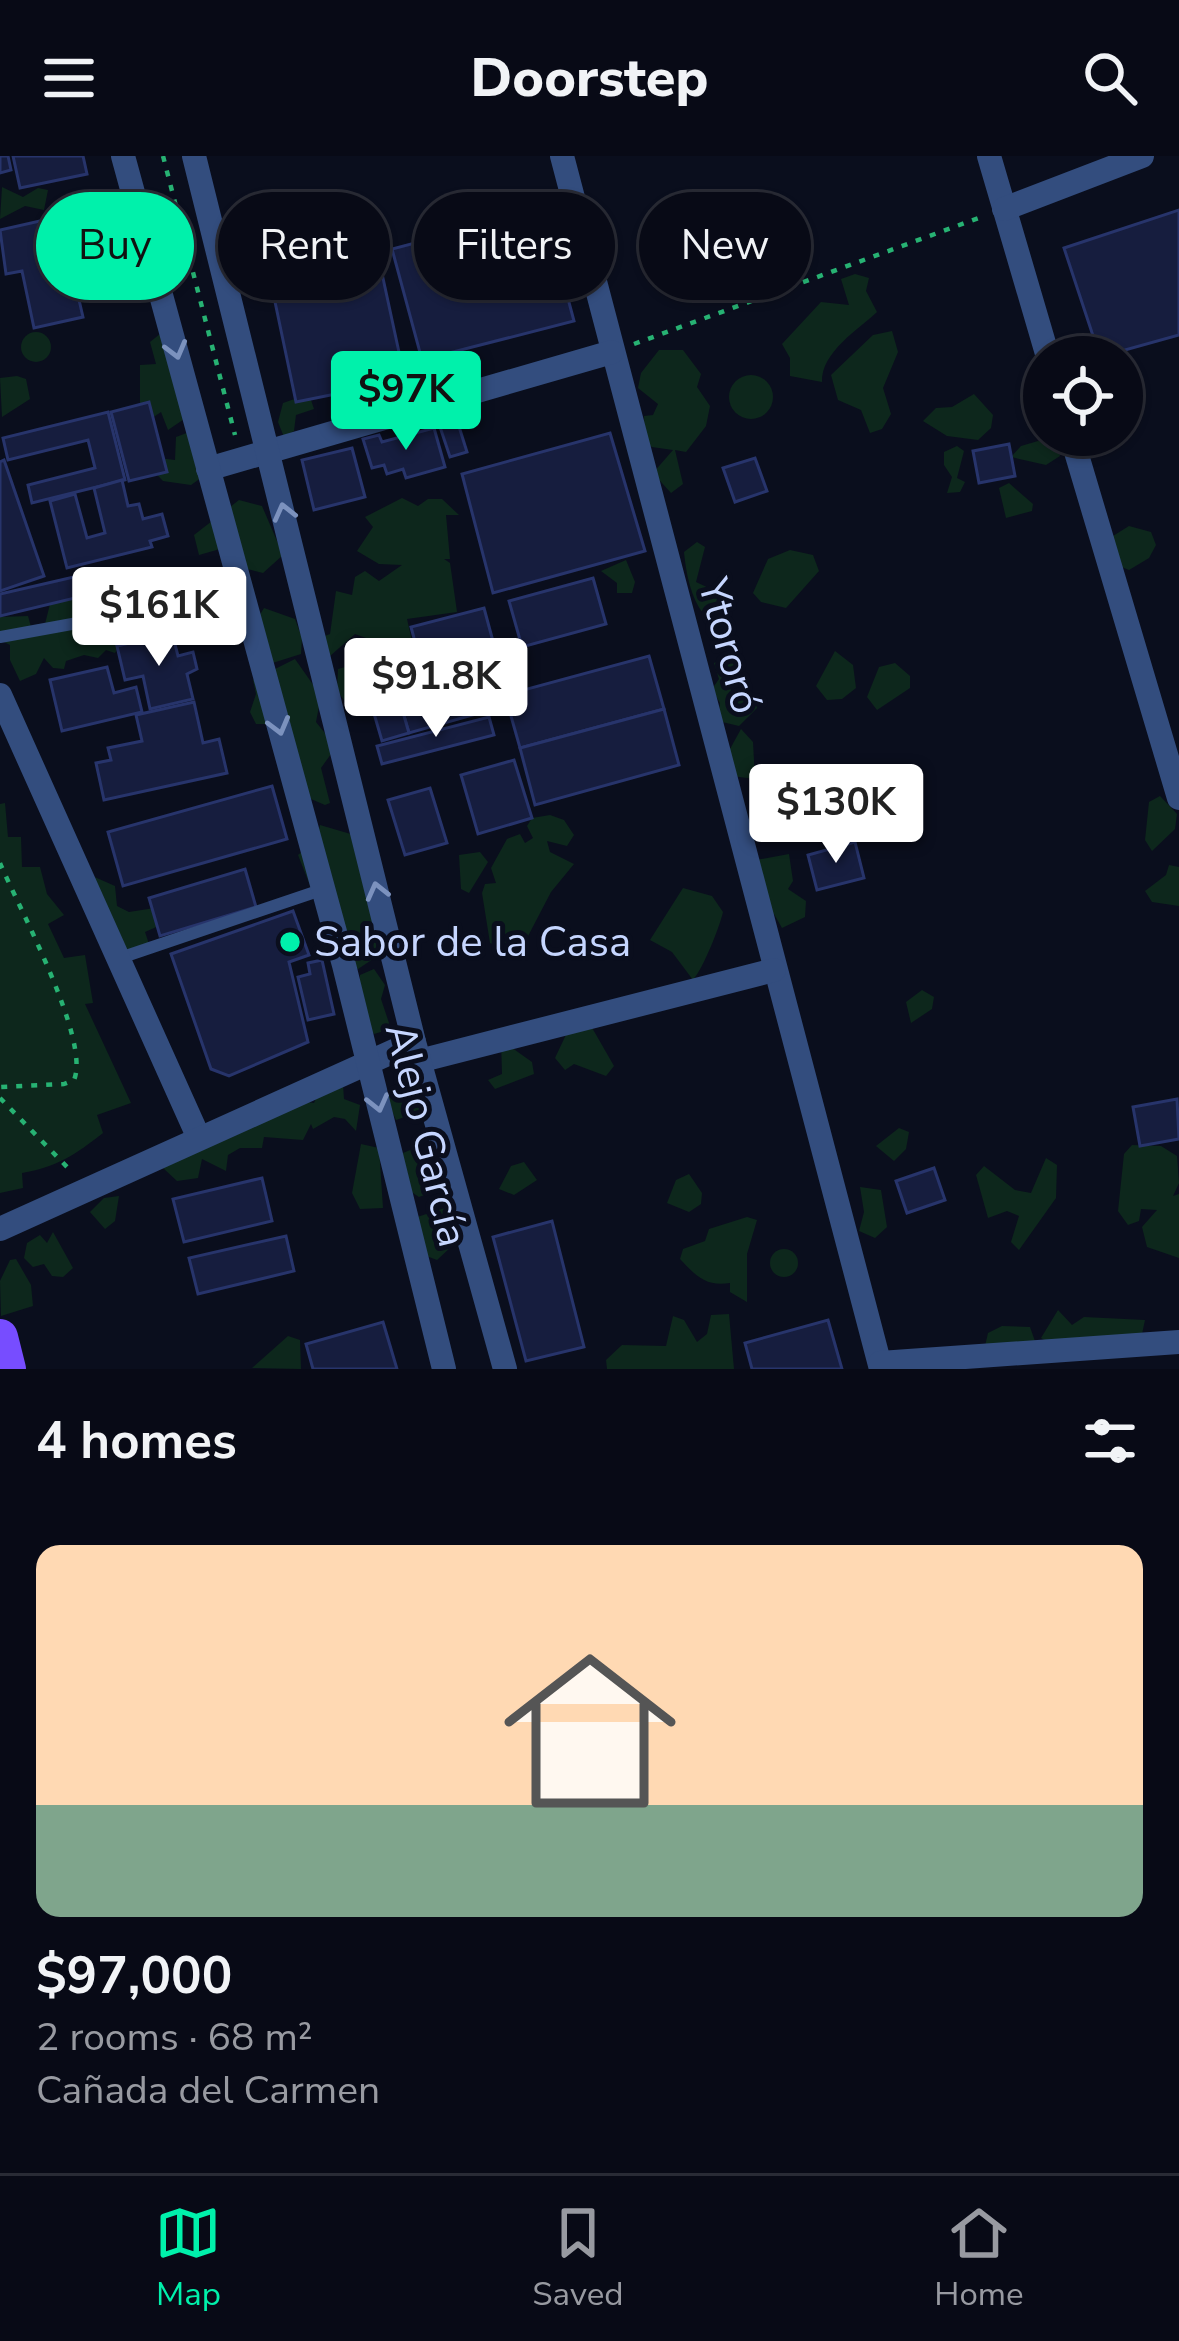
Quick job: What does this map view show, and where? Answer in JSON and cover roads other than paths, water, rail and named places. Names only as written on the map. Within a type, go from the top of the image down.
[{"type":"main road","points":[[0,1337],[8,1369]]},
{"type":"street","name":"Alejo García","points":[[123,156],[324,890],[444,1369]]},
{"type":"street","name":"Alejo García","points":[[194,156],[417,1052],[505,1369]]},
{"type":"street","name":"Ytororó","points":[[562,156],[880,1366]]},
{"type":"street","points":[[988,156],[1042,336]]},
{"type":"street","points":[[1004,209],[1142,156]]},
{"type":"street","points":[[208,469],[612,352]]},
{"type":"street","points":[[1077,456],[1179,798]]},
{"type":"street","points":[[0,695],[199,1136]]},
{"type":"street","points":[[0,1229],[368,1061],[774,970]]},
{"type":"street","points":[[880,1366],[1179,1342]]},
{"type":"lane","points":[[0,637],[198,601]]},
{"type":"lane","points":[[120,958],[324,890]]},
{"type":"place","name":"Sabor de la Casa","points":[[290,942]]}]
